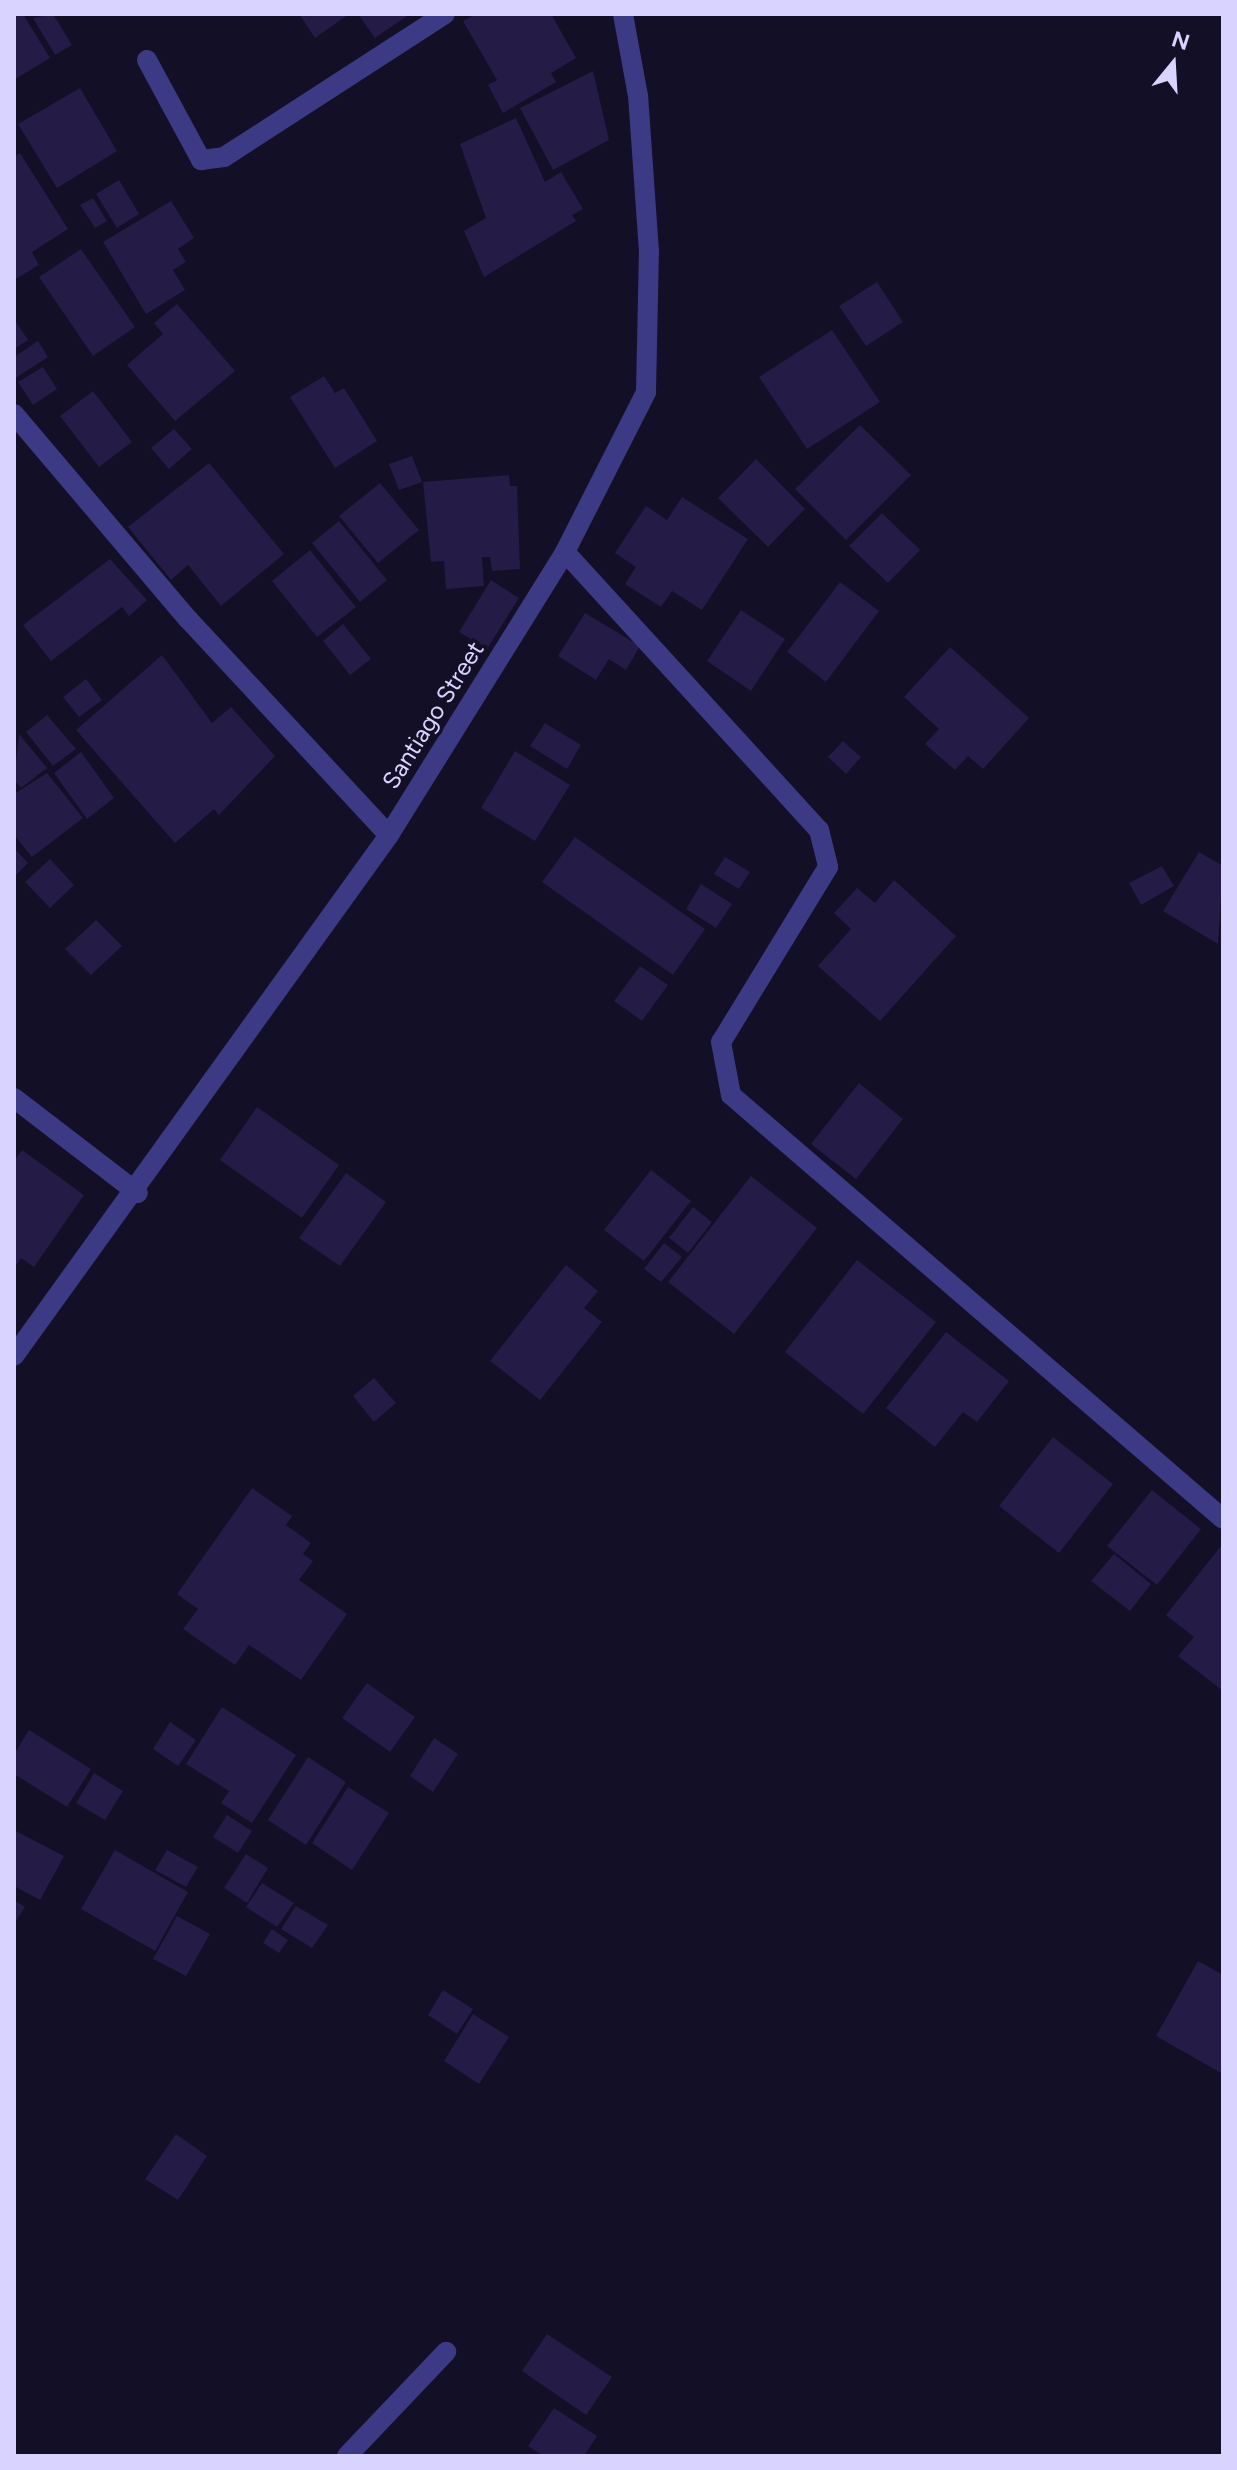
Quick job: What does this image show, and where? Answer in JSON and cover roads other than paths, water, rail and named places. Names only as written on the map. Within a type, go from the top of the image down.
[{"type":"street","points":[[147,60],[201,160],[224,157],[445,14]]},
{"type":"street","name":"Santiago Street","points":[[14,1356],[138,1193],[389,835],[565,552],[646,392],[649,252],[638,96],[623,14]]},
{"type":"street","points":[[14,414],[188,619],[389,835]]},
{"type":"street","points":[[565,552],[819,830],[828,867],[721,1042],[731,1095],[1223,1519]]},
{"type":"street","points":[[14,1098],[138,1193]]},
{"type":"street","points":[[347,2456],[446,2352]]}]
